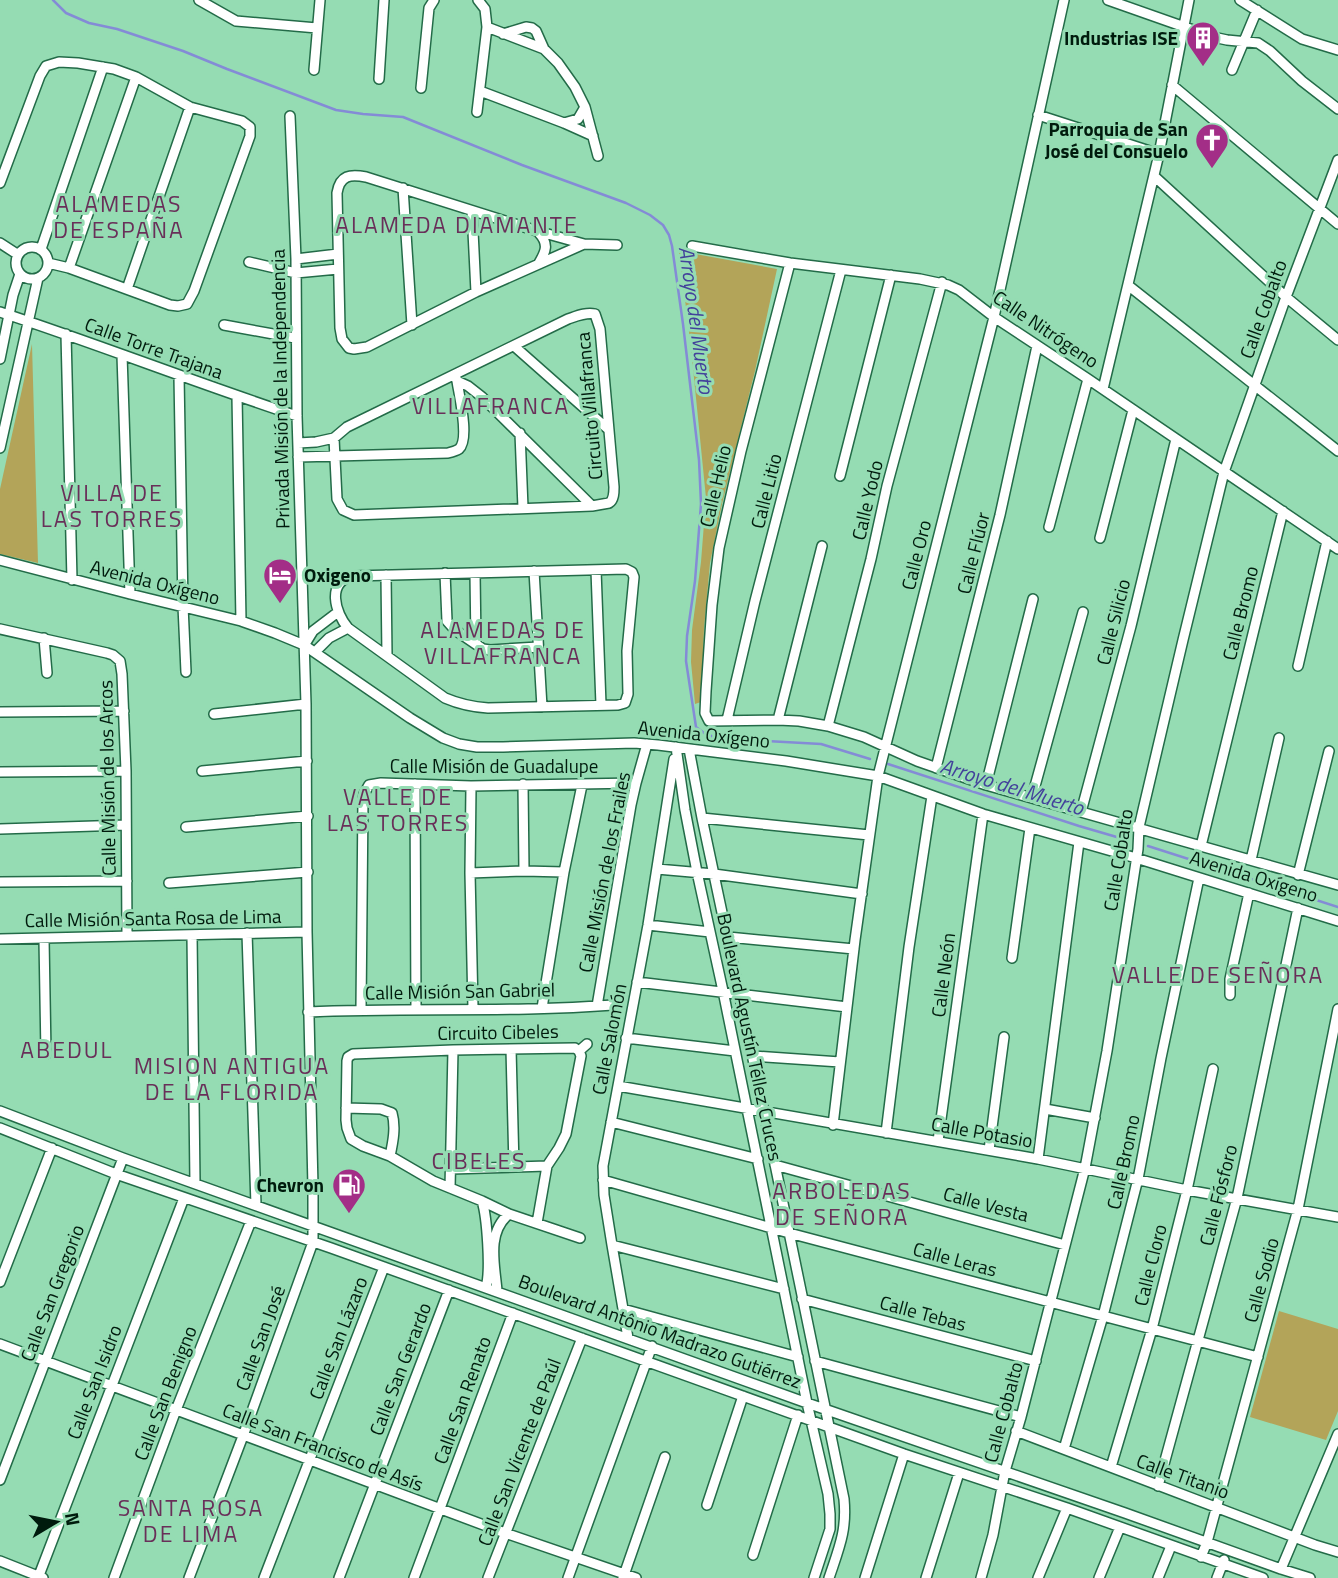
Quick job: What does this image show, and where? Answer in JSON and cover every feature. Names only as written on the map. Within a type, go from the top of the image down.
[{"type":"street","points":[[199,0],[236,21],[317,28]]},
{"type":"street","points":[[314,70],[320,0]]},
{"type":"street","points":[[379,79],[384,0]]},
{"type":"street","points":[[421,88],[429,8],[434,0]]},
{"type":"street","points":[[477,112],[487,27],[485,9],[478,0]]},
{"type":"street","name":"Calle Oro","points":[[834,1125],[854,949],[878,776],[994,317],[1064,0]]},
{"type":"street","points":[[1108,0],[1213,37],[1258,43],[1338,109]]},
{"type":"street","points":[[1103,389],[1159,154],[1189,0]]},
{"type":"street","points":[[1240,0],[1302,39],[1338,50]]},
{"type":"street","points":[[1232,70],[1257,10]]},
{"type":"street","points":[[487,27],[544,49]]},
{"type":"street","points":[[503,34],[526,27],[536,31],[544,49],[575,87],[585,107],[598,156]]},
{"type":"street","points":[[0,183],[43,70],[51,64],[67,61],[125,72],[190,107],[242,121],[250,127],[250,136],[187,304],[170,305],[69,268],[48,263]]},
{"type":"street","points":[[41,249],[103,67]]},
{"type":"street","points":[[69,268],[136,77]]},
{"type":"street","points":[[1172,85],[1338,224]]},
{"type":"street","points":[[480,91],[564,122],[593,136]]},
{"type":"street","points":[[127,289],[190,107]]},
{"type":"street","points":[[564,122],[578,119],[585,107]]},
{"type":"street","name":"Privada Misión de la Independencia","points":[[290,116],[296,259],[295,338],[306,704],[308,1012],[313,1226]]},
{"type":"street","points":[[1038,116],[1159,154]]},
{"type":"street","name":"Calle Cobalto","points":[[981,1578],[1005,1471],[1085,1168],[1107,1051],[1139,827],[1224,472],[1286,296],[1338,160]]},
{"type":"street","points":[[584,244],[477,292],[367,347],[349,348],[342,339],[337,193],[340,183],[352,175],[584,244],[617,246]]},
{"type":"street","points":[[1154,176],[1338,340]]},
{"type":"street","points":[[403,188],[412,325]]},
{"type":"street","points":[[472,211],[477,292]]},
{"type":"street","points":[[537,231],[546,242],[546,251],[538,265]]},
{"type":"street","points":[[0,243],[17,254]]},
{"type":"street","points":[[28,246],[41,249],[48,263],[45,272],[38,278],[29,279],[20,274],[15,265],[17,254],[28,246]]},
{"type":"street","name":"Calle Nitrógeno","points":[[692,246],[790,263],[942,282],[958,290],[1338,549]]},
{"type":"street","points":[[296,259],[338,254]]},
{"type":"street","points":[[249,262],[296,273],[338,270]]},
{"type":"street","name":"Calle Helio","points":[[709,721],[705,713],[706,691],[714,577],[719,548],[741,451],[790,263]]},
{"type":"street","name":"Calle Litio","points":[[727,720],[841,270]]},
{"type":"street","points":[[0,359],[5,314],[20,274]]},
{"type":"street","points":[[840,476],[891,275]]},
{"type":"street","points":[[0,448],[2,429],[38,278]]},
{"type":"street","name":"Calle Yodo","points":[[828,726],[887,486],[942,282]]},
{"type":"street","points":[[1129,286],[1338,451]]},
{"type":"street","name":"Calle Torre Trajana","points":[[5,314],[297,416]]},
{"type":"street","name":"Circuito Villafranca","points":[[298,443],[334,438],[347,427],[456,378],[578,315],[595,314],[600,329],[614,494],[612,502],[592,506],[362,516],[348,513],[337,499],[334,438]]},
{"type":"street","points":[[223,325],[295,338]]},
{"type":"street","points":[[66,334],[72,580]]},
{"type":"street","points":[[514,346],[609,430]]},
{"type":"street","name":"Calle Flúor","points":[[936,768],[983,588],[1037,346]]},
{"type":"street","points":[[122,355],[130,594]]},
{"type":"street","points":[[179,376],[183,606],[187,672]]},
{"type":"street","points":[[456,378],[475,391],[520,433],[592,506]]},
{"type":"street","points":[[298,457],[455,451],[460,448],[464,436],[456,378]]},
{"type":"street","points":[[1049,527],[1088,379]]},
{"type":"street","points":[[237,396],[241,621]]},
{"type":"street","points":[[1100,538],[1133,410]]},
{"type":"street","points":[[520,433],[523,508]]},
{"type":"street","name":"Calle Silicio","points":[[1081,812],[1131,626],[1176,439]]},
{"type":"street","name":"Calle Bromo","points":[[1201,846],[1283,511]]},
{"type":"street","points":[[1298,667],[1327,541]]},
{"type":"street","points":[[778,720],[822,546]]},
{"type":"street","name":"Avenida Oxígeno","points":[[0,560],[241,621],[304,645],[410,718],[443,738],[459,744],[477,747],[647,744],[786,761],[878,776],[983,814],[1338,921]]},
{"type":"street","points":[[626,569],[632,572],[634,577],[627,651],[628,694],[625,703],[618,705],[488,708],[457,703],[445,698],[348,628],[336,605],[337,588],[345,577],[596,570],[626,569]]},
{"type":"street","points":[[596,570],[601,705]]},
{"type":"street","points":[[534,571],[542,707]]},
{"type":"street","points":[[445,573],[447,621],[456,630],[483,649],[538,647]]},
{"type":"street","points":[[475,573],[476,644]]},
{"type":"street","points":[[386,575],[387,656]]},
{"type":"street","points":[[986,785],[1033,599]]},
{"type":"street","points":[[304,645],[313,631],[338,612]]},
{"type":"street","points":[[1032,797],[1083,612]]},
{"type":"street","points":[[315,652],[328,638],[348,628]]},
{"type":"street","name":"Calle Misión de los Arcos","points":[[0,629],[107,653],[118,658],[120,662],[126,771],[127,935]]},
{"type":"street","points":[[44,638],[47,673]]},
{"type":"street","points":[[214,714],[306,704]]},
{"type":"street","points":[[0,712],[124,711]]},
{"type":"street","name":"Avenida Oxígeno","points":[[709,721],[778,720],[828,726],[986,785],[1338,886]]},
{"type":"street","points":[[1251,860],[1279,738]]},
{"type":"street","name":"Calle Misión de los Frailes","points":[[597,1006],[636,783],[647,744]]},
{"type":"street","name":"Calle Salomón","points":[[628,1338],[612,1245],[603,1166],[648,925],[676,747]]},
{"type":"street","name":"Boulevard Agustín Téllez Cruces","points":[[676,747],[697,872],[828,1494],[830,1529],[814,1578]]},
{"type":"street","name":"Boulevard Agustín Téllez Cruces","points":[[689,750],[844,1499],[844,1533],[829,1578]]},
{"type":"street","points":[[1298,875],[1329,751]]},
{"type":"street","points":[[202,771],[307,761]]},
{"type":"street","points":[[0,772],[126,771]]},
{"type":"street","name":"Calle Misión de Guadalupe","points":[[362,1009],[364,793],[369,785],[636,783]]},
{"type":"street","points":[[415,784],[416,1010]]},
{"type":"street","points":[[523,784],[524,871]]},
{"type":"street","points":[[542,1008],[564,872],[582,785]]},
{"type":"street","points":[[471,786],[473,1009]]},
{"type":"street","points":[[886,1133],[909,947],[932,796]]},
{"type":"street","name":"Calle Neón","points":[[938,1141],[983,814]]},
{"type":"street","points":[[186,827],[307,816]]},
{"type":"street","points":[[702,818],[869,835]]},
{"type":"street","points":[[0,829],[126,825]]},
{"type":"street","points":[[1012,958],[1030,828]]},
{"type":"street","points":[[1038,1159],[1079,842]]},
{"type":"street","points":[[657,869],[862,894]]},
{"type":"street","points":[[169,883],[308,872]]},
{"type":"street","points":[[470,873],[564,872]]},
{"type":"street","name":"Calle Bromo","points":[[1064,1449],[1104,1317],[1138,1180],[1199,878]]},
{"type":"street","points":[[0,883],[127,881]]},
{"type":"street","points":[[1230,995],[1230,979],[1249,893]]},
{"type":"street","name":"Calle Fósforo","points":[[1158,1486],[1237,1198],[1298,908]]},
{"type":"street","points":[[648,925],[710,932]]},
{"type":"street","name":"Calle Misión Santa Rosa de Lima","points":[[0,939],[307,932]]},
{"type":"street","points":[[247,933],[256,1205]]},
{"type":"street","points":[[192,934],[195,1183]]},
{"type":"street","points":[[727,937],[854,949]]},
{"type":"street","points":[[44,939],[46,1054]]},
{"type":"street","points":[[638,982],[847,1007]]},
{"type":"street","name":"Calle Misión San Gabriel","points":[[308,1012],[613,1005]]},
{"type":"street","name":"Calle Sodio","points":[[1201,1557],[1298,1209],[1338,1009]]},
{"type":"street","points":[[989,1150],[1004,1037]]},
{"type":"street","points":[[626,1038],[735,1051]]},
{"type":"street","points":[[579,1051],[587,1044]]},
{"type":"street","name":"Circuito Cibeles","points":[[537,1223],[547,1166],[566,1134],[581,1055],[579,1051],[575,1048],[453,1050],[353,1054],[348,1057],[346,1108],[347,1128],[351,1139],[390,1156],[433,1181],[509,1214],[580,1238]]},
{"type":"street","points":[[510,1049],[514,1167]]},
{"type":"street","points":[[450,1188],[453,1050]]},
{"type":"street","points":[[753,1056],[840,1062]]},
{"type":"street","name":"Calle Cloro","points":[[1111,1467],[1152,1329],[1187,1190],[1213,1069]]},
{"type":"street","name":"Calle Potasio","points":[[618,1086],[989,1150],[1338,1217]]},
{"type":"street","points":[[346,1108],[392,1113],[394,1123],[390,1156]]},
{"type":"street","points":[[1045,1109],[1095,1118]]},
{"type":"street","name":"Boulevard Antônio Madrazo Gutiérrez","points":[[0,1111],[123,1158],[807,1403],[1310,1578]]},
{"type":"street","points":[[611,1122],[758,1159]]},
{"type":"street","name":"Boulevard Antônio Madrazo Gutiérrez","points":[[0,1128],[116,1174],[449,1290],[904,1454],[1067,1508],[1263,1578]]},
{"type":"street","points":[[0,1282],[52,1148]]},
{"type":"street","name":"Calle San Gregorio","points":[[0,1480],[123,1158]]},
{"type":"street","name":"Calle Vesta","points":[[775,1165],[1065,1245]]},
{"type":"street","points":[[451,1169],[547,1166]]},
{"type":"street","name":"Calle Leras","points":[[603,1180],[789,1233],[1258,1357]]},
{"type":"street","name":"Calle San Isidro","points":[[40,1577],[184,1198]]},
{"type":"street","points":[[482,1201],[486,1220],[489,1272],[486,1287]]},
{"type":"street","points":[[497,1291],[493,1254],[495,1237],[501,1221],[509,1214]]},
{"type":"street","name":"Calle San Benigno","points":[[114,1578],[176,1410],[251,1221]]},
{"type":"street","name":"Calle San José","points":[[188,1578],[313,1242],[313,1226]]},
{"type":"street","points":[[612,1245],[784,1289]]},
{"type":"street","name":"Calle San Lázaro","points":[[264,1578],[384,1267]]},
{"type":"street","name":"Calle San Gerardo","points":[[339,1578],[449,1290]]},
{"type":"street","name":"Calle Tebas","points":[[802,1298],[1036,1361]]},
{"type":"street","points":[[622,1309],[798,1357]]},
{"type":"street","name":"Calle San Renato","points":[[414,1578],[513,1313]]},
{"type":"street","name":"Calle San Vicente de Paúl","points":[[488,1578],[582,1338]]},
{"type":"street","name":"Calle San Francisco de Asís","points":[[0,1344],[374,1485],[576,1556],[624,1576],[636,1578]]},
{"type":"street","points":[[568,1578],[652,1346]]},
{"type":"street","points":[[815,1361],[1021,1417]]},
{"type":"street","points":[[708,1505],[743,1396]]},
{"type":"street","points":[[753,1555],[797,1415]]},
{"type":"street","name":"Calle Titanio","points":[[1016,1431],[1338,1552]]},
{"type":"street","points":[[1281,1569],[1338,1434]]},
{"type":"street","points":[[865,1578],[904,1454]]},
{"type":"street","points":[[624,1576],[665,1457]]},
{"type":"street","points":[[926,1578],[959,1473]]},
{"type":"street","points":[[1038,1578],[1067,1508]]},
{"type":"street","points":[[1099,1578],[1120,1527]]},
{"type":"street","points":[[1158,1578],[1171,1546]]},
{"type":"street","points":[[1217,1578],[1229,1550]]},
{"type":"street","points":[[0,1561],[40,1577]]},
{"type":"shaded area","points":[[679,251],[777,269],[710,563],[701,702],[695,704],[691,662],[692,630],[706,498]]},
{"type":"shaded area","points":[[32,344],[38,563],[0,554],[0,489]]},
{"type":"shaded area","points":[[1279,1311],[1338,1329],[1338,1411],[1326,1440],[1250,1417]]},
{"type":"waterway","name":"Arroyo del Muerto","points":[[53,0],[66,13],[89,23],[117,29],[183,51],[336,110],[403,117],[626,203],[663,225],[672,246],[699,460],[701,504],[686,661],[696,727],[716,738],[821,744],[870,759]]},
{"type":"waterway","name":"Arroyo del Muerto","points":[[888,764],[1127,840]]},
{"type":"waterway","name":"Arroyo del Muerto","points":[[1148,846],[1338,907]]},
{"type":"place","name":"Industrias ISE","points":[[1203,68]]},
{"type":"place","name":"Parroquia de San José del Consuelo","points":[[1212,170]]},
{"type":"place","name":"Oxigeno","points":[[280,605]]},
{"type":"place","name":"Chevron","points":[[349,1215]]},
{"type":"district","name":"ALAMEDAS DE ESPAÑA","points":[[119,217]]},
{"type":"district","name":"ALAMEDA DIAMANTE","points":[[457,225]]},
{"type":"district","name":"VILLAFRANCA","points":[[491,406]]},
{"type":"district","name":"VILLA DE LAS TORRES","points":[[112,506]]},
{"type":"district","name":"ALAMEDAS DE VILLAFRANCA","points":[[503,643]]},
{"type":"district","name":"VALLE DE LAS TORRES","points":[[398,810]]},
{"type":"district","name":"VALLE DE SEÑORA","points":[[1218,975]]},
{"type":"district","name":"ABEDUL","points":[[67,1050]]},
{"type":"district","name":"MISION ANTIGUA DE LA FLORIDA","points":[[232,1079]]},
{"type":"district","name":"CIBELES","points":[[479,1161]]},
{"type":"district","name":"ARBOLEDAS DE SEÑORA","points":[[842,1204]]},
{"type":"district","name":"SANTA ROSA DE LIMA","points":[[191,1521]]}]
